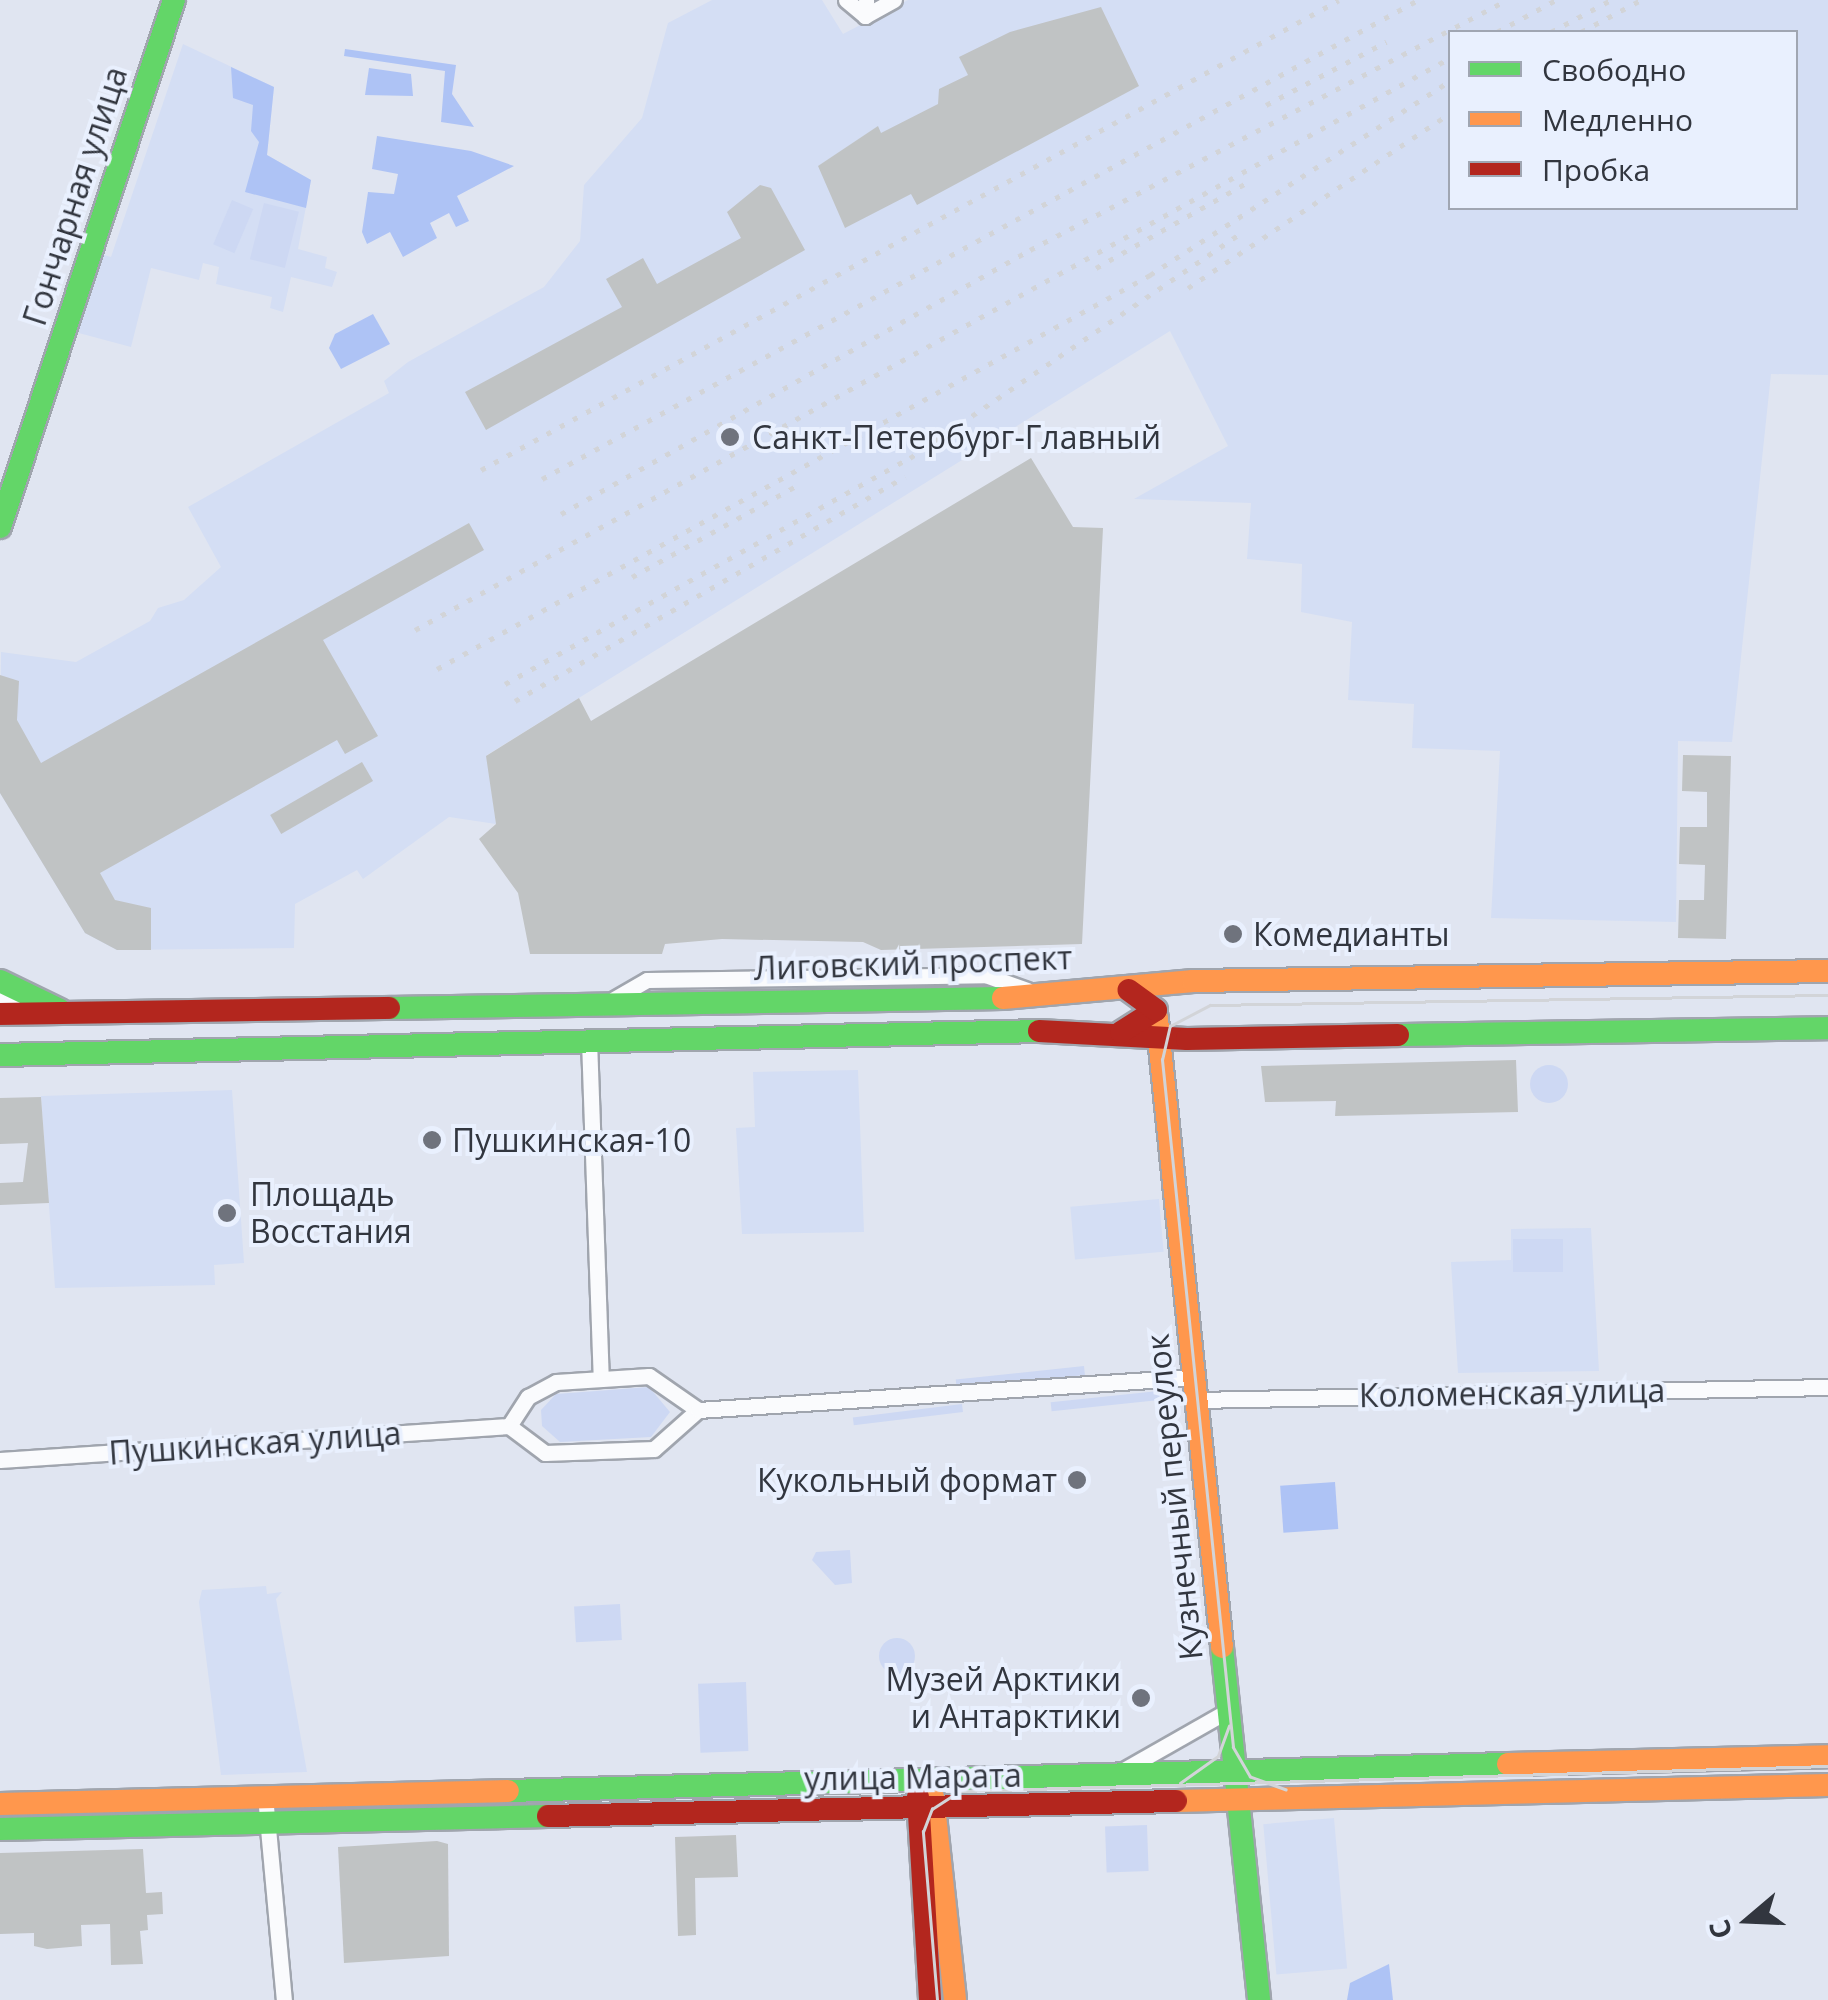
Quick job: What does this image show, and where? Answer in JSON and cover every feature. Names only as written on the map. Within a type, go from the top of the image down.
[{"type":"street","name":"Гончарная улица","points":[[0,527],[174,0]]},
{"type":"street","points":[[846,0],[866,8],[894,0]]},
{"type":"street","name":"Лиговский проспект","points":[[0,1014],[313,1004],[986,999],[1030,991],[1154,986],[1828,971]]},
{"type":"street","points":[[0,982],[60,1010]]},
{"type":"street","name":"Кузнечный переулок","points":[[1154,986],[1259,2000]]},
{"type":"street","points":[[1121,1032],[1156,1010],[1128,990]]},
{"type":"street","points":[[0,997],[30,1011]]},
{"type":"street","points":[[313,1004],[314,1044]]},
{"type":"street","name":"Лиговский проспект","points":[[0,1055],[314,1044],[1121,1032],[1159,1035],[1828,1028]]},
{"type":"street","points":[[588,1040],[601,1379]]},
{"type":"street","points":[[515,1432],[519,1412],[541,1388],[601,1379],[650,1376],[698,1410],[1196,1389]]},
{"type":"street","name":"Коломенская улица","points":[[1196,1389],[1828,1388]]},
{"type":"street","points":[[680,1397],[681,1423]]},
{"type":"street","name":"Пушкинская улица","points":[[0,1460],[515,1432],[545,1453],[654,1448],[698,1410]]},
{"type":"street","name":"улица Марата","points":[[1118,1773],[1229,1710]]},
{"type":"street","name":"улица Марата","points":[[0,1804],[1828,1756]]},
{"type":"street","points":[[924,1780],[913,1809],[930,2000]]},
{"type":"street","points":[[924,1780],[939,1809],[955,2000]]},
{"type":"street","name":"улица Марата","points":[[0,1829],[1828,1785]]},
{"type":"street","points":[[265,1796],[284,2000]]},
{"type":"shaded area","points":[[712,0],[822,0],[843,34],[908,0],[1828,0],[1828,375],[1771,374],[1732,742],[1678,741],[1676,922],[1491,918],[1500,751],[1412,748],[1414,704],[1348,700],[1352,622],[1301,612],[1302,564],[1247,559],[1251,503],[1134,499],[1228,446],[1170,331],[487,755],[496,824],[449,817],[363,879],[357,870],[295,904],[294,948],[117,950],[85,933],[0,793],[1,652],[76,662],[150,621],[158,608],[184,600],[221,567],[188,507],[389,393],[384,381],[408,362],[544,287],[580,241],[584,185],[642,118],[668,23]]},
{"type":"shaded area","points":[[183,44],[274,87],[267,155],[311,180],[298,249],[327,257],[325,268],[337,272],[332,287],[291,277],[283,312],[270,308],[272,297],[216,284],[219,267],[203,263],[199,280],[151,268],[131,347],[75,332],[101,254],[111,257]]},
{"type":"shaded area","points":[[345,49],[456,65],[452,94],[474,127],[441,122],[445,71],[344,56]]},
{"type":"shaded area","points":[[231,67],[274,87],[267,155],[311,180],[306,208],[245,192],[259,142],[251,131],[253,105],[233,98]]},
{"type":"shaded area","points":[[369,68],[411,74],[413,96],[365,95]]},
{"type":"shaded area","points":[[377,136],[471,151],[514,166],[457,196],[469,221],[456,227],[449,213],[430,223],[437,238],[403,257],[390,232],[367,244],[362,232],[368,192],[394,194],[398,174],[372,169]]},
{"type":"shaded area","points":[[232,200],[253,209],[234,253],[213,244]]},
{"type":"shaded area","points":[[264,203],[299,212],[285,268],[250,259]]},
{"type":"shaded area","points":[[373,314],[390,344],[341,369],[329,348],[335,334]]},
{"type":"shaded area","points":[[1549,1065],[1563,1070],[1568,1084],[1563,1098],[1549,1103],[1535,1098],[1530,1084],[1535,1070]]},
{"type":"shaded area","points":[[858,1070],[864,1232],[742,1234],[736,1128],[755,1127],[753,1072]]},
{"type":"shaded area","points":[[232,1090],[244,1263],[214,1265],[215,1285],[55,1288],[41,1096]]},
{"type":"shaded area","points":[[1159,1199],[1164,1252],[1075,1260],[1070,1207]]},
{"type":"shaded area","points":[[1591,1228],[1599,1371],[1458,1373],[1451,1262],[1511,1260],[1511,1229]]},
{"type":"shaded area","points":[[1513,1239],[1563,1239],[1563,1272],[1513,1272]]},
{"type":"shaded area","points":[[1084,1366],[1085,1375],[957,1388],[956,1379]]},
{"type":"shaded area","points":[[649,1387],[670,1412],[651,1437],[560,1442],[542,1426],[541,1410],[556,1394]]},
{"type":"shaded area","points":[[1168,1390],[1169,1399],[1052,1411],[1051,1402]]},
{"type":"shaded area","points":[[962,1404],[963,1412],[854,1425],[853,1417]]},
{"type":"shaded area","points":[[1335,1482],[1338,1529],[1283,1533],[1280,1486]]},
{"type":"shaded area","points":[[850,1550],[852,1583],[835,1585],[812,1560],[816,1552]]},
{"type":"shaded area","points":[[266,1586],[267,1594],[282,1592],[276,1599],[307,1772],[221,1775],[199,1602],[202,1590]]},
{"type":"shaded area","points":[[620,1604],[622,1640],[576,1642],[574,1606]]},
{"type":"shaded area","points":[[897,1638],[910,1643],[915,1656],[910,1669],[897,1674],[884,1669],[879,1656],[884,1643]]},
{"type":"shaded area","points":[[746,1682],[748,1751],[700,1753],[698,1684]]},
{"type":"shaded area","points":[[1334,1818],[1347,1968],[1276,1975],[1263,1824]]},
{"type":"shaded area","points":[[1147,1825],[1149,1871],[1107,1872],[1105,1826]]},
{"type":"shaded area","points":[[1389,1964],[1393,2000],[1347,2000],[1350,1983]]},
{"type":"building","points":[[1101,7],[1139,86],[917,205],[911,194],[845,228],[818,166],[878,126],[881,133],[938,104],[939,89],[968,75],[959,57],[1010,32]]},
{"type":"building","points":[[760,185],[771,188],[805,250],[486,430],[465,392],[622,307],[606,279],[643,258],[657,284],[741,238],[727,212]]},
{"type":"building","points":[[1031,458],[1073,527],[1103,528],[1082,944],[881,950],[863,942],[722,939],[665,944],[662,954],[530,954],[518,893],[479,839],[496,824],[486,756],[579,698],[591,721]]},
{"type":"building","points":[[469,523],[484,550],[323,640],[378,736],[345,754],[337,740],[100,873],[115,900],[151,908],[151,950],[117,950],[85,933],[0,793],[0,675],[19,681],[17,720],[41,763]]},
{"type":"building","points":[[1683,755],[1731,756],[1726,939],[1678,938],[1679,900],[1704,900],[1705,865],[1679,864],[1680,827],[1707,827],[1707,792],[1682,791]]},
{"type":"building","points":[[362,762],[373,781],[281,834],[270,815]]},
{"type":"building","points":[[1516,1060],[1518,1112],[1335,1116],[1336,1101],[1265,1102],[1261,1066]]},
{"type":"building","points":[[41,1097],[49,1203],[0,1205],[0,1183],[23,1182],[28,1143],[0,1144],[0,1098]]},
{"type":"building","points":[[736,1835],[738,1877],[695,1878],[696,1935],[678,1936],[675,1837]]},
{"type":"building","points":[[437,1841],[448,1844],[449,1956],[344,1963],[338,1847]]},
{"type":"building","points":[[143,1849],[146,1893],[162,1892],[163,1914],[147,1915],[148,1930],[140,1931],[143,1964],[111,1965],[110,1924],[81,1925],[82,1946],[47,1949],[34,1946],[34,1933],[0,1934],[0,1853]]},
{"type":"tram line","points":[[1286,1790],[1250,1777],[1233,1747],[1162,1060],[1170,1026],[1210,1005],[1828,995]]},
{"type":"tram line","points":[[1180,1783],[1218,1756],[1229,1726]]},
{"type":"tram line","points":[[937,2000],[923,1832],[932,1809],[960,1791],[1828,1766]]},
{"type":"railway","points":[[481,470],[1339,0]]},
{"type":"railway","points":[[542,479],[1418,0]]},
{"type":"railway","points":[[1450,30],[1507,0]]},
{"type":"railway","points":[[1501,30],[1556,0]]},
{"type":"railway","points":[[1555,30],[1611,0]]},
{"type":"railway","points":[[1585,30],[1641,0]]},
{"type":"railway","points":[[561,514],[1030,250],[1448,31]]},
{"type":"railway","points":[[1266,105],[1386,42]]},
{"type":"railway","points":[[415,630],[1448,59]]},
{"type":"railway","points":[[437,669],[1150,275],[1448,82]]},
{"type":"railway","points":[[1188,288],[1448,114]]},
{"type":"railway","points":[[1096,268],[1248,182]]},
{"type":"railway","points":[[505,684],[910,458],[1241,233]]},
{"type":"railway","points":[[515,701],[905,477]]},
{"type":"railway","points":[[632,577],[798,485]]},
{"type":"traffic: fast","points":[[0,527],[174,0]]},
{"type":"traffic: fast","points":[[0,981],[60,1010]]},
{"type":"traffic: fast","points":[[389,1008],[1003,998]]},
{"type":"traffic: fast","points":[[1398,1035],[1828,1028]]},
{"type":"traffic: fast","points":[[0,1055],[1039,1031]]},
{"type":"traffic: fast","points":[[1222,1647],[1259,2000]]},
{"type":"traffic: fast","points":[[508,1791],[1508,1764]]},
{"type":"traffic: fast","points":[[0,1829],[548,1816]]},
{"type":"traffic: slow","points":[[1003,998],[1193,981],[1828,971]]},
{"type":"traffic: slow","points":[[1157,1019],[1222,1647]]},
{"type":"traffic: slow","points":[[1508,1764],[1828,1756]]},
{"type":"traffic: slow","points":[[1176,1801],[1828,1785]]},
{"type":"traffic: slow","points":[[0,1804],[508,1791]]},
{"type":"traffic: slow","points":[[933,1797],[955,2000]]},
{"type":"traffic: jam","points":[[1121,1032],[1156,1010],[1128,990]]},
{"type":"traffic: jam","points":[[0,1014],[389,1008]]},
{"type":"traffic: jam","points":[[1039,1031],[1187,1039],[1398,1035]]},
{"type":"traffic: jam","points":[[918,1797],[930,2000]]},
{"type":"traffic: jam","points":[[548,1816],[1176,1801]]},
{"type":"place","name":"Санкт-Петербург-Главный","points":[[730,437]]},
{"type":"place","name":"Комедианты","points":[[1233,934]]},
{"type":"place","name":"Пушкинская-10","points":[[432,1140]]},
{"type":"place","name":"Площадь Восстания","points":[[227,1213]]},
{"type":"place","name":"Кукольный формат","points":[[1077,1480]]},
{"type":"place","name":"Музей Арктики и Антарктики","points":[[1141,1698]]}]
